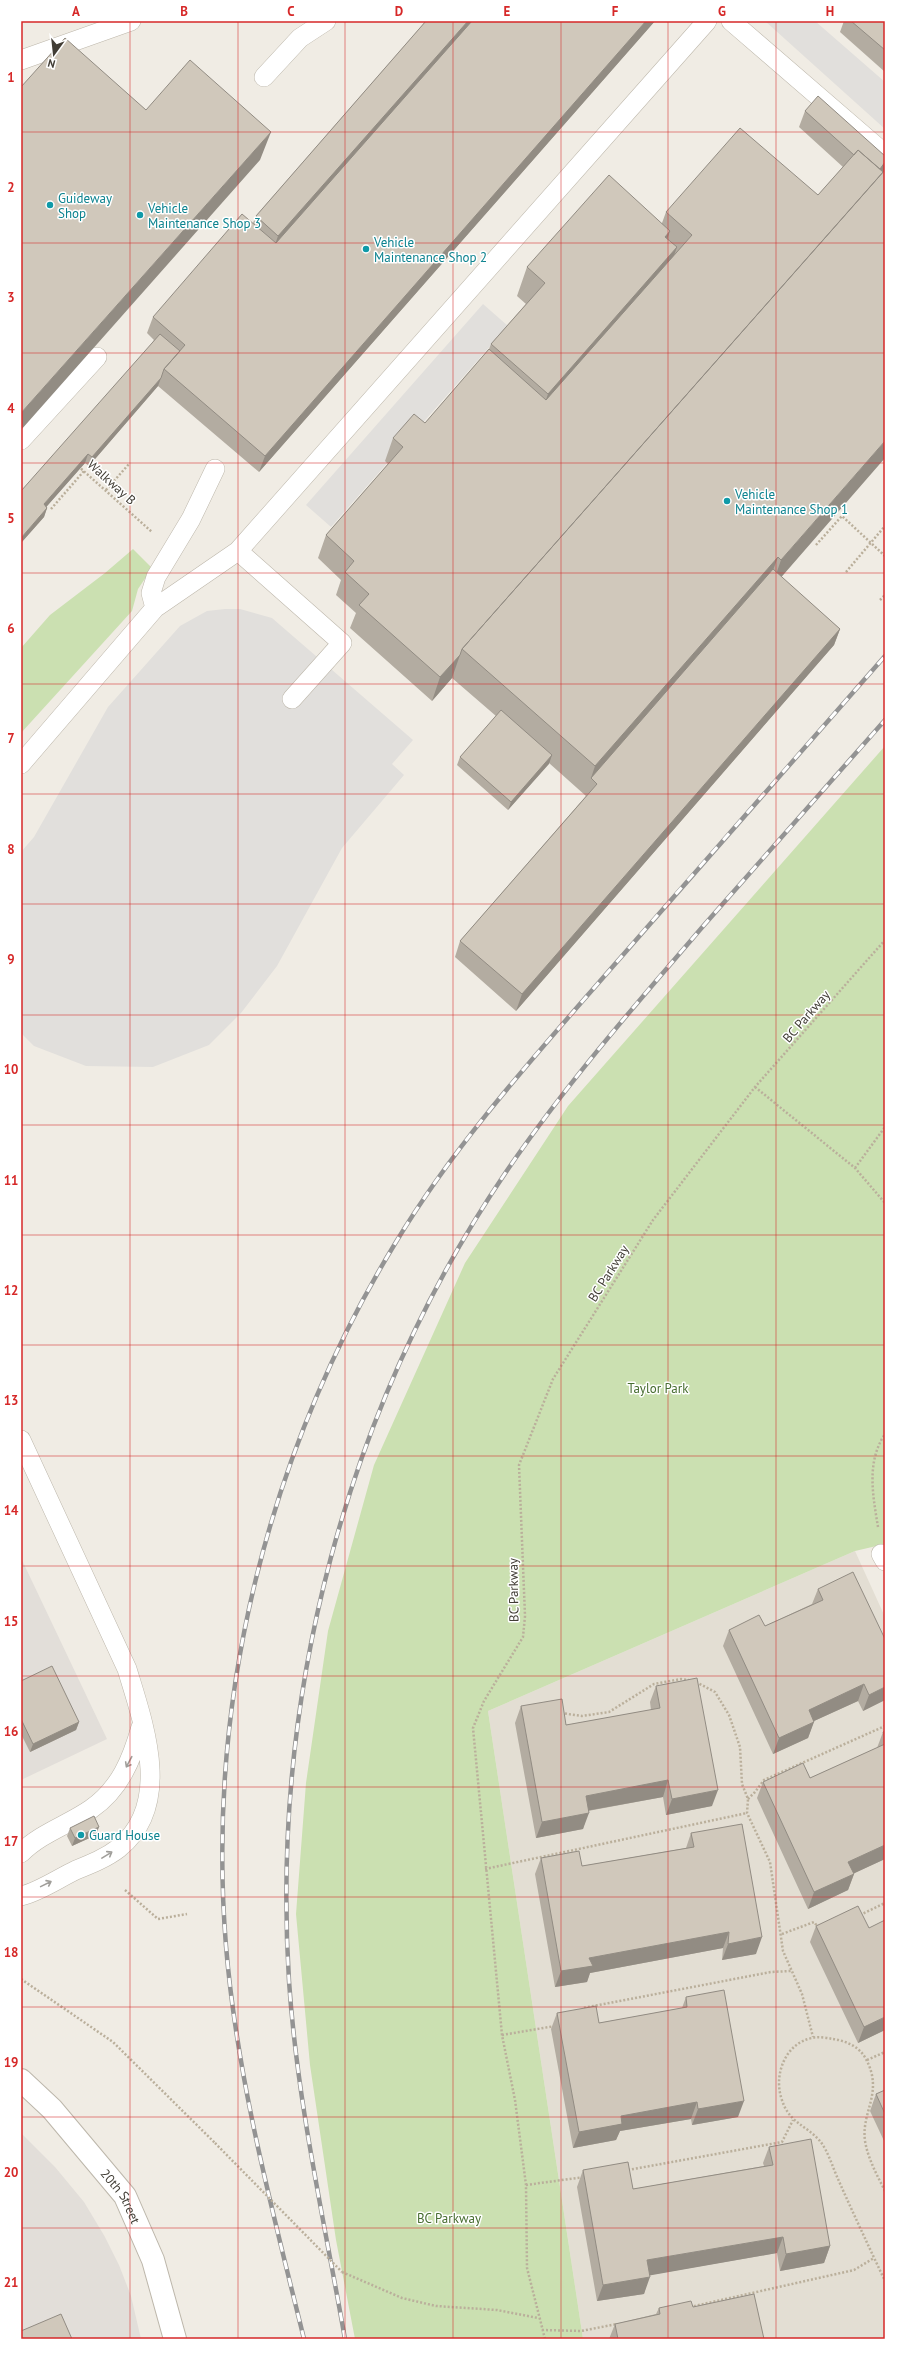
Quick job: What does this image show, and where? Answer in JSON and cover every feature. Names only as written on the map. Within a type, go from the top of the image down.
[{"type":"street","name":"20th Street","points":[[21,2080],[52,2109],[125,2196],[153,2260],[175,2339]]},
{"type":"lane","points":[[21,60],[131,21]]},
{"type":"lane","points":[[264,77],[300,38],[326,21]]},
{"type":"lane","points":[[21,764],[155,608],[238,551],[707,21]]},
{"type":"lane","points":[[731,21],[885,154]]},
{"type":"lane","points":[[21,440],[97,357]]},
{"type":"lane","points":[[155,608],[151,593],[156,578],[191,519],[215,469]]},
{"type":"lane","points":[[238,551],[342,643],[292,699]]},
{"type":"lane","points":[[21,1440],[121,1653],[138,1706],[150,1758],[150,1791],[145,1815],[139,1826],[118,1849],[103,1858],[21,1896]]},
{"type":"lane","points":[[21,1853],[52,1830],[91,1809],[109,1794],[117,1785],[133,1754],[142,1725]]},
{"type":"path","name":"Walkway B","points":[[74,462],[156,535]]},
{"type":"path","points":[[106,490],[129,464]]},
{"type":"path","points":[[51,509],[84,471]]},
{"type":"path","points":[[816,545],[842,516],[885,556]]},
{"type":"path","points":[[846,572],[885,526]]},
{"type":"path","points":[[880,600],[885,595]]},
{"type":"path","name":"BC Parkway","points":[[545,2339],[538,2318],[527,2268],[526,2186],[516,2100],[502,2035],[485,1868],[473,1728],[484,1701],[523,1637],[525,1616],[520,1465],[553,1380],[652,1220],[755,1087],[885,940]]},
{"type":"path","points":[[755,1087],[813,1136],[855,1168],[885,1203]]},
{"type":"path","points":[[855,1168],[885,1127]]},
{"type":"path","points":[[883,1557],[871,1481],[879,1442],[885,1434]]},
{"type":"path","points":[[558,1714],[594,1715],[609,1712],[654,1684],[681,1679],[696,1682],[715,1692],[729,1715],[740,1747],[742,1784],[748,1799],[747,1813],[770,1862],[782,1934],[783,1951],[802,1994],[813,2037]]},
{"type":"path","points":[[748,1799],[756,1792],[764,1780],[885,1726]]},
{"type":"path","points":[[485,1868],[747,1813]]},
{"type":"path","points":[[125,1890],[158,1919],[187,1914]]},
{"type":"path","points":[[857,1916],[885,1903]]},
{"type":"path","points":[[782,1934],[814,1922],[822,1933]]},
{"type":"path","points":[[584,2014],[582,2008],[770,1972],[791,1971]]},
{"type":"path","points":[[21,1979],[113,2042],[342,2272],[402,2298],[436,2306],[497,2310],[538,2318]]},
{"type":"path","points":[[502,2035],[557,2026]]},
{"type":"path","points":[[885,2191],[871,2163],[865,2140],[866,2121],[873,2097],[873,2085],[867,2060],[862,2053],[847,2041],[813,2037],[794,2046],[781,2068],[780,2096],[786,2112],[793,2120],[820,2141],[885,2281]]},
{"type":"path","points":[[867,2060],[885,2052]]},
{"type":"path","points":[[621,2171],[782,2142],[793,2120]]},
{"type":"path","points":[[526,2186],[590,2176]]},
{"type":"path","points":[[683,2309],[854,2270],[874,2258]]},
{"type":"path","points":[[542,2330],[582,2332],[620,2323]]},
{"type":"shaded area","points":[[765,21],[815,21],[885,82],[885,129]]},
{"type":"shaded area","points":[[483,304],[508,326],[331,527],[306,505]]},
{"type":"shaded area","points":[[240,609],[272,618],[413,740],[392,764],[404,775],[342,848],[277,966],[241,1013],[209,1045],[153,1067],[86,1066],[34,1046],[21,1033],[21,852],[34,837],[108,707],[180,626],[207,611]]},
{"type":"shaded area","points":[[855,1551],[885,1617],[885,2339],[583,2339],[488,1711]]},
{"type":"shaded area","points":[[21,1558],[107,1739],[21,1780]]},
{"type":"shaded area","points":[[21,2133],[55,2167],[84,2202],[105,2237],[119,2265],[131,2296],[141,2339],[21,2339]]},
{"type":"green space","points":[[133,549],[152,568],[138,589],[132,611],[21,733],[21,648],[50,615],[105,573]]},
{"type":"green space","name":"Taylor Park","points":[[885,746],[885,1544],[855,1551],[488,1711],[583,2339],[355,2339],[336,2240],[310,2065],[296,1914],[306,1783],[328,1631],[374,1465],[465,1263],[568,1106]]},
{"type":"building","points":[[426,21],[468,21],[278,236],[256,216]]},
{"type":"building","name":"Vehicle Maintenance Shop 2","points":[[472,21],[646,21],[265,456],[164,369],[185,345],[153,317],[242,214],[276,243]]},
{"type":"building","points":[[851,21],[885,21],[885,50]]},
{"type":"building","points":[[65,38],[146,110],[190,60],[271,132],[21,413],[21,87]]},
{"type":"building","points":[[818,96],[885,156],[885,162],[880,169],[858,150],[854,155],[805,111]]},
{"type":"building","points":[[740,128],[818,195],[858,150],[883,172],[462,649],[460,655],[440,677],[359,605],[369,594],[345,572],[354,561],[326,535],[403,447],[393,438],[414,414],[425,423],[489,349],[546,400],[692,235],[666,212]]},
{"type":"building","name":"Vehicle Maintenance Shop 1","points":[[885,170],[885,441],[781,560],[778,557],[595,766],[462,649]]},
{"type":"building","points":[[609,175],[670,231],[665,237],[677,247],[548,394],[491,344],[545,283],[527,267]]},
{"type":"building","points":[[160,334],[180,351],[164,369],[161,378],[92,457],[88,454],[44,504],[47,508],[21,538],[21,491]]},
{"type":"building","points":[[773,569],[840,629],[522,994],[460,941],[597,784],[591,778]]},
{"type":"building","points":[[501,710],[552,755],[511,802],[460,757]]},
{"type":"building","points":[[853,1572],[885,1639],[885,1687],[869,1695],[864,1684],[809,1710],[814,1722],[779,1738],[729,1630],[759,1615],[765,1626],[823,1600],[818,1589]]},
{"type":"building","points":[[52,1666],[79,1722],[33,1744],[21,1719],[21,1681]]},
{"type":"building","points":[[697,1678],[718,1790],[672,1799],[668,1780],[586,1796],[589,1813],[542,1822],[521,1706],[562,1699],[566,1725],[660,1708],[656,1686]]},
{"type":"building","points":[[885,1744],[885,1845],[848,1862],[854,1874],[814,1892],[763,1782],[803,1763],[810,1778]]},
{"type":"building","points":[[94,1816],[99,1827],[75,1838],[70,1828]]},
{"type":"building","points":[[742,1824],[762,1937],[728,1944],[729,1932],[589,1958],[593,1966],[561,1971],[541,1858],[579,1851],[582,1866],[694,1847],[691,1833]]},
{"type":"building","points":[[858,1906],[869,1928],[885,1920],[885,2017],[864,2027],[816,1926]]},
{"type":"building","points":[[724,1990],[744,2101],[698,2109],[697,2102],[621,2116],[622,2124],[579,2132],[557,2013],[596,2006],[599,2023],[687,2007],[686,1997]]},
{"type":"building","points":[[885,2090],[885,2114],[876,2094]]},
{"type":"building","points":[[811,2139],[830,2246],[786,2254],[783,2237],[647,2260],[650,2277],[603,2285],[583,2170],[628,2162],[633,2189],[773,2165],[769,2147]]},
{"type":"building","points":[[754,2294],[764,2339],[618,2339],[615,2324],[660,2314],[659,2308],[691,2301],[693,2307]]},
{"type":"building","points":[[61,2314],[72,2339],[21,2339],[21,2331]]},
{"type":"railway","points":[[304,2339],[268,2193],[238,2045],[226,1946],[222,1854],[226,1762],[237,1671],[256,1580],[281,1492],[313,1406],[351,1322],[396,1242],[443,1171],[469,1136],[524,1069],[885,656]]},
{"type":"railway","points":[[345,2339],[312,2160],[298,2071],[289,1981],[287,1874],[293,1768],[308,1662],[331,1558],[362,1457],[402,1358],[450,1263],[506,1172],[529,1139],[577,1076],[653,984],[885,720]]},
{"type":"place","name":"Guideway Shop","points":[[50,205]]},
{"type":"place","name":"Vehicle Maintenance Shop 3","points":[[140,215]]},
{"type":"place","name":"Vehicle Maintenance Shop 2","points":[[366,249]]},
{"type":"place","name":"Vehicle Maintenance Shop 1","points":[[727,501]]},
{"type":"place","name":"Guard House","points":[[81,1835]]}]
